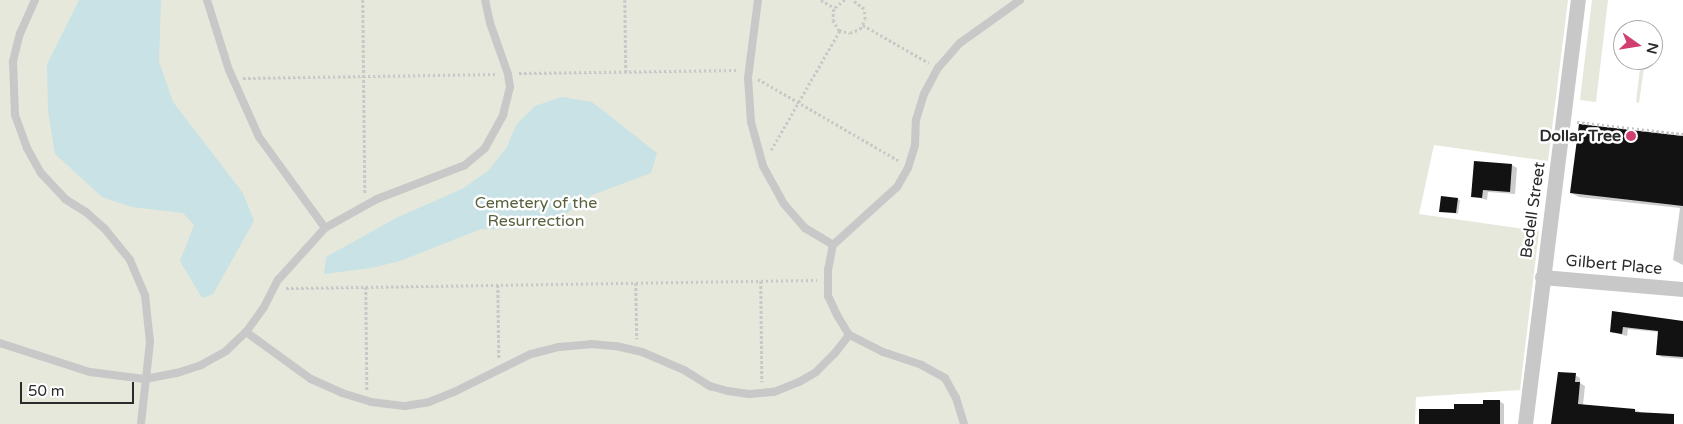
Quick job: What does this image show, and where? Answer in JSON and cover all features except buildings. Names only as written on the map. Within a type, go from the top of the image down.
[{"type":"street","name":"Bedell Street","points":[[1525,424],[1578,0]]},
{"type":"street","name":"Gilbert Place","points":[[1542,277],[1683,289]]},
{"type":"lane","points":[[35,0],[20,33],[12,62],[15,115],[26,148],[41,173],[65,198],[86,212],[105,229],[130,260],[145,295],[150,342],[141,424]]},
{"type":"lane","points":[[207,0],[229,70],[260,137],[325,228]]},
{"type":"lane","points":[[0,343],[90,372],[145,379],[177,374],[201,365],[226,351],[246,332],[264,306],[278,280],[325,228],[377,199],[465,165],[484,148],[503,115],[510,87],[508,74],[484,0]]},
{"type":"lane","points":[[758,0],[748,78],[751,122],[763,166],[784,204],[805,228],[832,246]]},
{"type":"lane","points":[[964,424],[956,398],[945,378],[922,365],[883,352],[849,335],[836,315],[828,296],[828,270],[832,246],[897,187],[908,168],[914,145],[916,120],[924,94],[938,68],[960,43],[1020,0]]},
{"type":"lane","points":[[246,332],[319,382],[371,402],[405,406],[429,402],[454,392],[531,354],[559,346],[591,344],[616,346],[642,352],[684,370],[710,386],[728,392],[749,394],[774,392],[799,382],[816,372],[835,353],[849,335]]},
{"type":"path","points":[[363,0],[365,195]]},
{"type":"path","points":[[625,0],[626,72]]},
{"type":"path","points":[[821,0],[835,8]]},
{"type":"path","points":[[845,0],[835,8],[833,20],[840,30],[855,32],[863,25],[865,14],[858,1],[852,0]]},
{"type":"path","points":[[863,25],[930,64]]},
{"type":"path","points":[[768,154],[840,30]]},
{"type":"path","points":[[518,73],[740,70]]},
{"type":"path","points":[[242,78],[498,74]]},
{"type":"path","points":[[757,78],[901,162]]},
{"type":"path","points":[[1575,122],[1683,134]]},
{"type":"path","points":[[286,288],[819,280]]},
{"type":"path","points":[[761,281],[762,385]]},
{"type":"path","points":[[636,283],[637,341]]},
{"type":"path","points":[[498,285],[499,358]]},
{"type":"path","points":[[366,287],[367,390]]},
{"type":"green space","name":"Cemetery of the Resurrection","points":[[0,0],[1568,0],[1548,161],[1434,145],[1419,214],[1539,231],[1520,390],[1416,397],[1415,424],[0,424]]},
{"type":"green space","points":[[1592,0],[1608,0],[1596,102],[1580,100]]},
{"type":"green space","points":[[1640,70],[1644,70],[1639,103],[1636,102]]},
{"type":"water","points":[[79,0],[161,0],[159,61],[173,102],[243,193],[254,221],[213,294],[202,298],[180,261],[194,225],[183,213],[132,207],[102,197],[55,154],[48,111],[47,64]]},
{"type":"water","points":[[562,97],[592,102],[657,153],[651,173],[592,195],[546,228],[481,229],[400,261],[371,268],[324,274],[326,257],[396,218],[462,189],[488,171],[507,147],[516,125],[535,106]]},
{"type":"place","name":"Dollar Tree","points":[[1631,136]]}]
